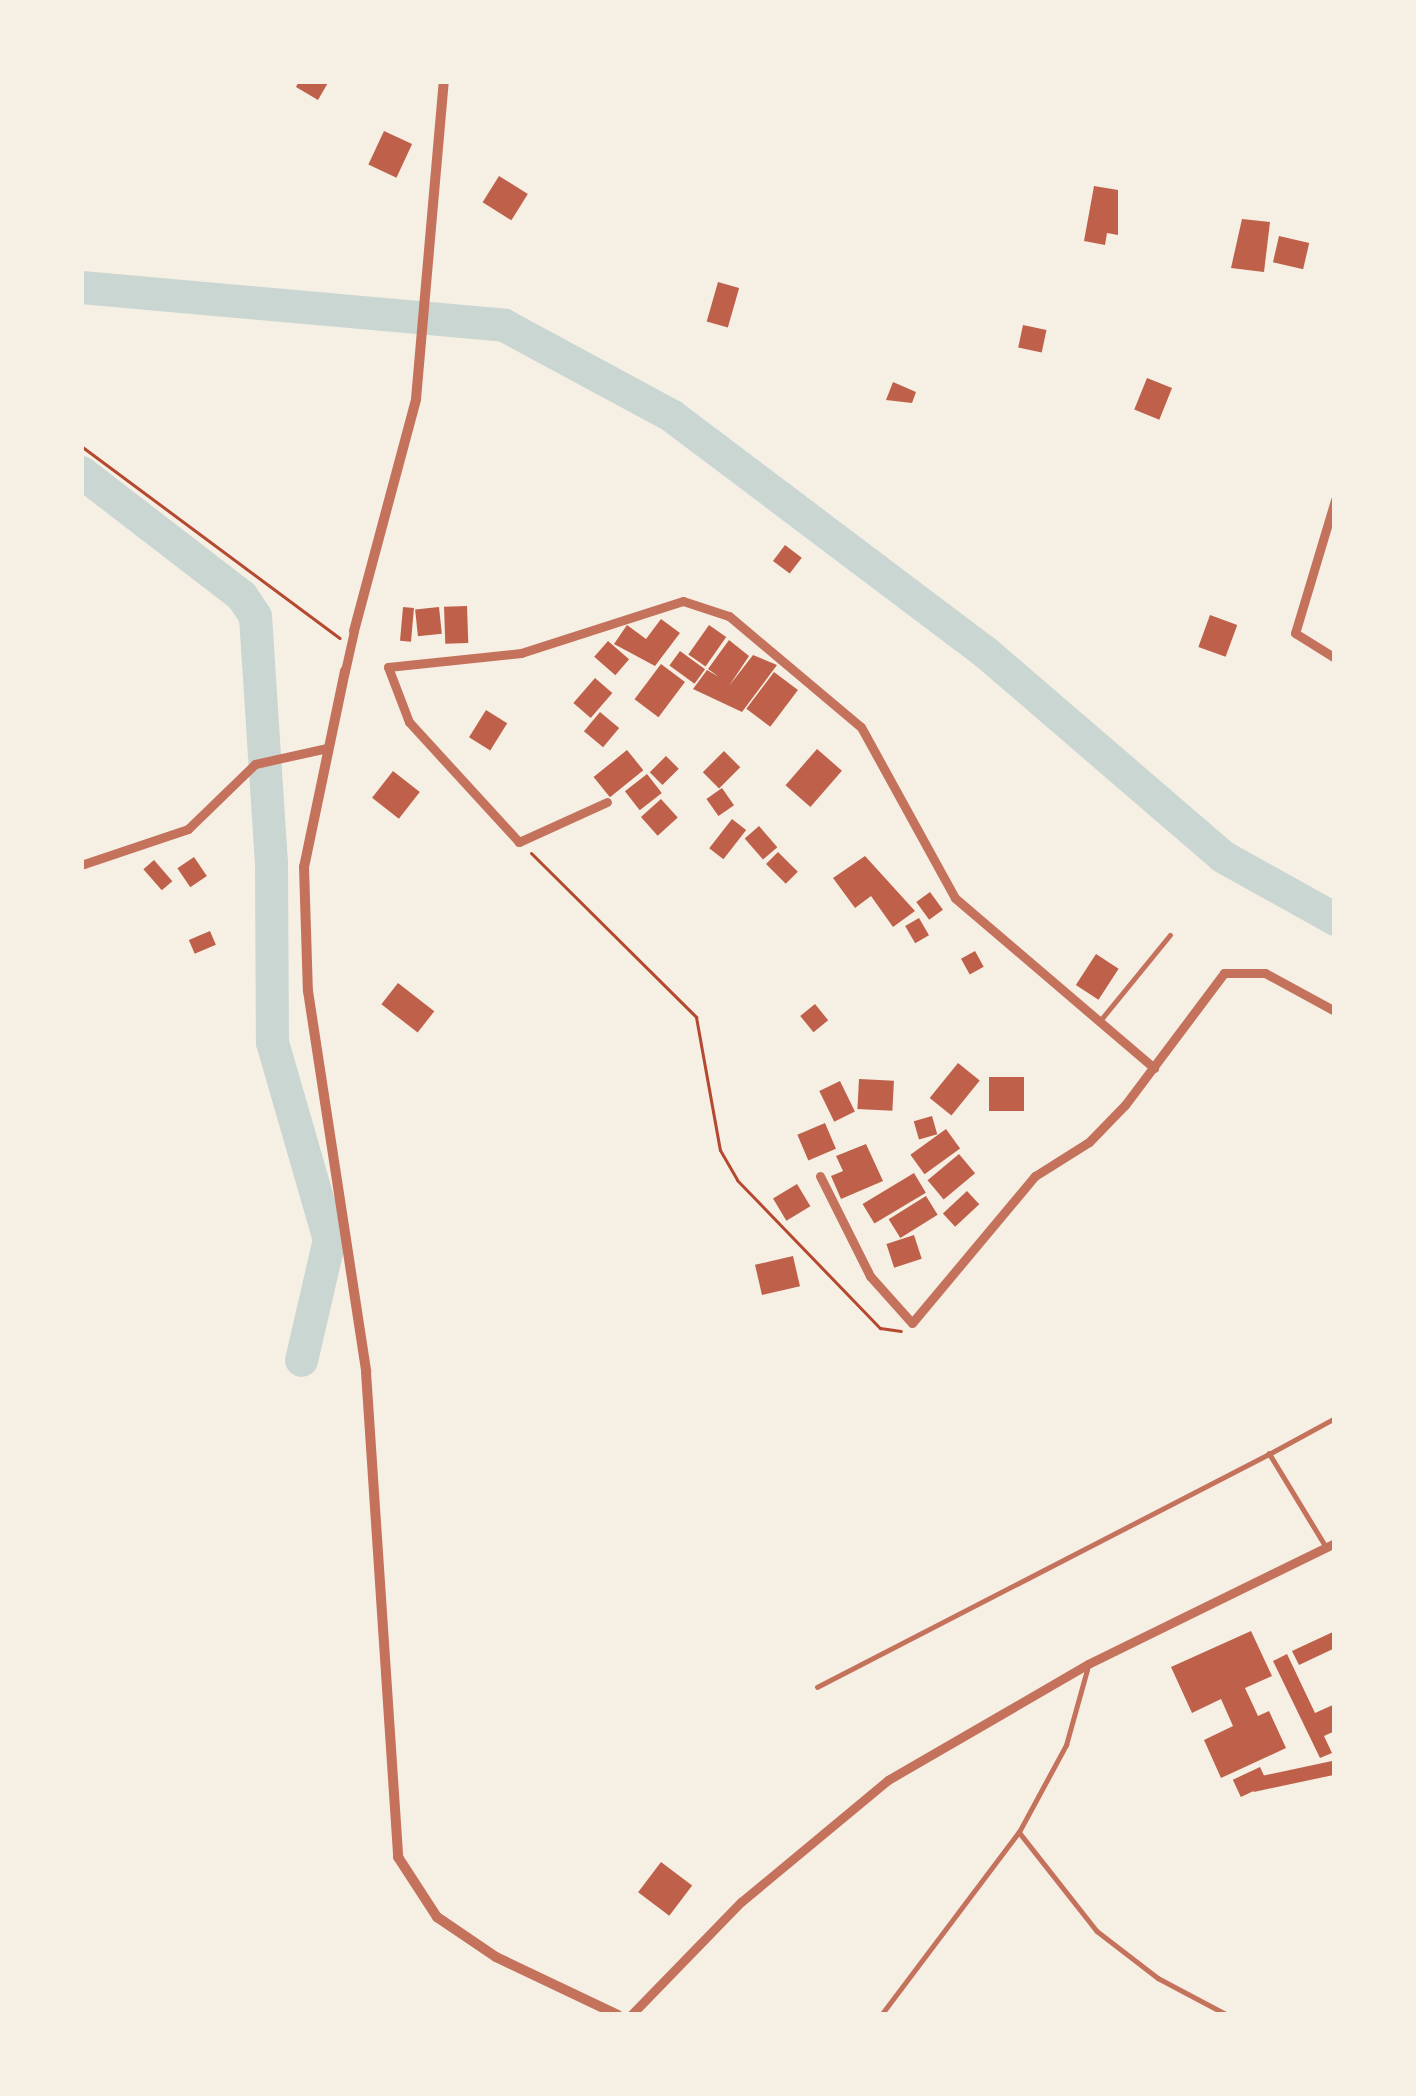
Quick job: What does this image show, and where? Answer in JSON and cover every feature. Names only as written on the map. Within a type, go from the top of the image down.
[{"type":"street","points":[[444,81],[416,399],[354,632],[304,866],[308,992],[366,1372],[398,1857],[437,1917],[496,1957],[618,2015]]},
{"type":"street","points":[[1335,500],[1294,634],[1335,658]]},
{"type":"street","points":[[607,802],[519,842],[409,722],[388,668],[521,653],[664,605],[705,604],[861,727],[955,898],[1154,1068]]},
{"type":"street","points":[[81,865],[188,830],[255,764],[327,748]]},
{"type":"street","points":[[820,1176],[870,1276],[912,1323],[1035,1176],[1089,1142],[1154,1068],[1217,979],[1237,969],[1265,973],[1335,1010]]},
{"type":"street","points":[[632,2015],[742,1902],[888,1780],[1088,1664],[1330,1545]]},
{"type":"lane","points":[[1099,1022],[1170,935]]},
{"type":"lane","points":[[817,1687],[1335,1418]]},
{"type":"lane","points":[[1269,1454],[1330,1545]]},
{"type":"lane","points":[[881,2015],[1019,1832],[1066,1745],[1088,1664]]},
{"type":"lane","points":[[1019,1832],[1097,1931],[1157,1978],[1228,2015]]},
{"type":"path","points":[[81,446],[355,647]]},
{"type":"path","points":[[519,842],[696,1017],[720,1150],[736,1180],[880,1328],[897,1335],[912,1323]]},
{"type":"building","points":[[299,81],[329,81],[318,100],[296,87]]},
{"type":"building","points":[[384,131],[412,144],[396,178],[368,165]]},
{"type":"building","points":[[499,176],[528,194],[511,220],[483,202]]},
{"type":"building","points":[[1094,186],[1118,190],[1118,235],[1107,233],[1105,245],[1084,241]]},
{"type":"building","points":[[1242,219],[1270,222],[1264,272],[1231,268]]},
{"type":"building","points":[[1279,236],[1309,243],[1303,269],[1273,262]]},
{"type":"building","points":[[718,282],[739,288],[728,327],[707,321]]},
{"type":"building","points":[[1023,325],[1046,330],[1042,352],[1018,347]]},
{"type":"building","points":[[1147,378],[1172,388],[1159,420],[1134,410]]},
{"type":"building","points":[[893,382],[916,392],[912,403],[886,400]]},
{"type":"building","points":[[785,545],[802,558],[790,574],[773,561]]},
{"type":"building","points":[[467,606],[468,643],[445,644],[444,607]]},
{"type":"building","points":[[403,607],[414,608],[411,642],[400,641]]},
{"type":"building","points":[[439,607],[442,634],[418,636],[415,610]]},
{"type":"building","points":[[1210,615],[1237,625],[1226,657],[1198,647]]},
{"type":"building","points":[[661,619],[680,633],[655,666],[614,644],[627,625],[646,639]]},
{"type":"building","points":[[709,625],[726,637],[706,667],[688,654]]},
{"type":"building","points":[[729,640],[749,656],[729,686],[753,655],[777,665],[742,712],[693,689],[707,670],[719,677],[708,669]]},
{"type":"building","points":[[608,641],[629,659],[615,675],[594,657]]},
{"type":"building","points":[[680,651],[705,669],[694,684],[669,666]]},
{"type":"building","points":[[661,664],[685,682],[658,717],[635,699]]},
{"type":"building","points":[[774,672],[798,690],[770,727],[746,709]]},
{"type":"building","points":[[595,678],[612,693],[591,718],[573,703]]},
{"type":"building","points":[[486,710],[507,723],[490,750],[469,737]]},
{"type":"building","points":[[600,712],[619,728],[603,747],[584,731]]},
{"type":"building","points":[[817,749],[842,771],[810,807],[786,785]]},
{"type":"building","points":[[627,750],[643,770],[610,797],[594,777]]},
{"type":"building","points":[[724,751],[740,767],[719,788],[703,772]]},
{"type":"building","points":[[666,756],[679,769],[662,785],[650,772]]},
{"type":"building","points":[[393,771],[420,792],[399,819],[372,798]]},
{"type":"building","points":[[647,774],[662,793],[640,810],[625,791]]},
{"type":"building","points":[[722,788],[734,805],[718,816],[706,799]]},
{"type":"building","points":[[661,799],[678,818],[658,836],[641,817]]},
{"type":"building","points":[[732,819],[746,830],[723,859],[709,848]]},
{"type":"building","points":[[759,826],[777,847],[763,860],[745,838]]},
{"type":"building","points":[[778,852],[798,872],[786,884],[766,864]]},
{"type":"building","points":[[865,856],[915,911],[893,927],[871,896],[855,908],[833,878]]},
{"type":"building","points":[[194,857],[207,876],[190,887],[177,868]]},
{"type":"building","points":[[154,860],[172,881],[162,890],[143,869]]},
{"type":"building","points":[[930,892],[943,910],[929,920],[916,902]]},
{"type":"building","points":[[919,918],[929,935],[915,943],[905,926]]},
{"type":"building","points":[[210,931],[216,945],[195,954],[189,940]]},
{"type":"building","points":[[975,951],[984,967],[970,975],[961,959]]},
{"type":"building","points":[[1096,954],[1119,969],[1098,1000],[1076,985]]},
{"type":"building","points":[[398,983],[434,1011],[418,1033],[381,1004]]},
{"type":"building","points":[[815,1004],[828,1020],[813,1032],[800,1016]]},
{"type":"building","points":[[958,1063],[980,1081],[951,1116],[930,1098]]},
{"type":"building","points":[[989,1077],[1024,1077],[1024,1111],[989,1111]]},
{"type":"building","points":[[859,1079],[894,1081],[892,1111],[857,1109]]},
{"type":"building","points":[[840,1081],[855,1112],[834,1122],[819,1091]]},
{"type":"building","points":[[932,1116],[937,1134],[919,1140],[914,1121]]},
{"type":"building","points":[[825,1123],[836,1149],[808,1160],[797,1135]]},
{"type":"building","points":[[946,1129],[960,1148],[925,1174],[910,1155]]},
{"type":"building","points":[[866,1144],[883,1181],[841,1199],[831,1176],[843,1171],[836,1156]]},
{"type":"building","points":[[959,1154],[975,1173],[944,1200],[928,1180]]},
{"type":"building","points":[[914,1173],[926,1193],[874,1224],[863,1204]]},
{"type":"building","points":[[797,1184],[810,1206],[786,1221],[773,1198]]},
{"type":"building","points":[[967,1191],[979,1204],[955,1227],[943,1214]]},
{"type":"building","points":[[926,1196],[938,1215],[900,1238],[889,1219]]},
{"type":"building","points":[[914,1235],[922,1259],[894,1268],[886,1244]]},
{"type":"building","points":[[793,1256],[800,1286],[762,1295],[755,1265]]},
{"type":"building","points":[[1251,1631],[1272,1676],[1245,1688],[1258,1716],[1269,1711],[1286,1748],[1221,1778],[1204,1740],[1233,1726],[1221,1699],[1192,1713],[1171,1667]]},
{"type":"building","points":[[1335,1631],[1335,1648],[1299,1665],[1292,1651]]},
{"type":"building","points":[[1287,1654],[1315,1713],[1335,1704],[1335,1731],[1324,1736],[1332,1753],[1320,1758],[1273,1661]]},
{"type":"building","points":[[1332,1761],[1335,1775],[1254,1792],[1251,1778]]},
{"type":"building","points":[[1260,1767],[1268,1784],[1241,1797],[1233,1780]]},
{"type":"building","points":[[661,1862],[692,1885],[669,1916],[638,1892]]},
{"type":"waterway","points":[[81,287],[504,325],[672,416],[984,651],[1222,856],[1335,919]]},
{"type":"waterway","points":[[81,472],[241,595],[255,616],[271,862],[272,1042],[329,1239],[301,1360]]}]
